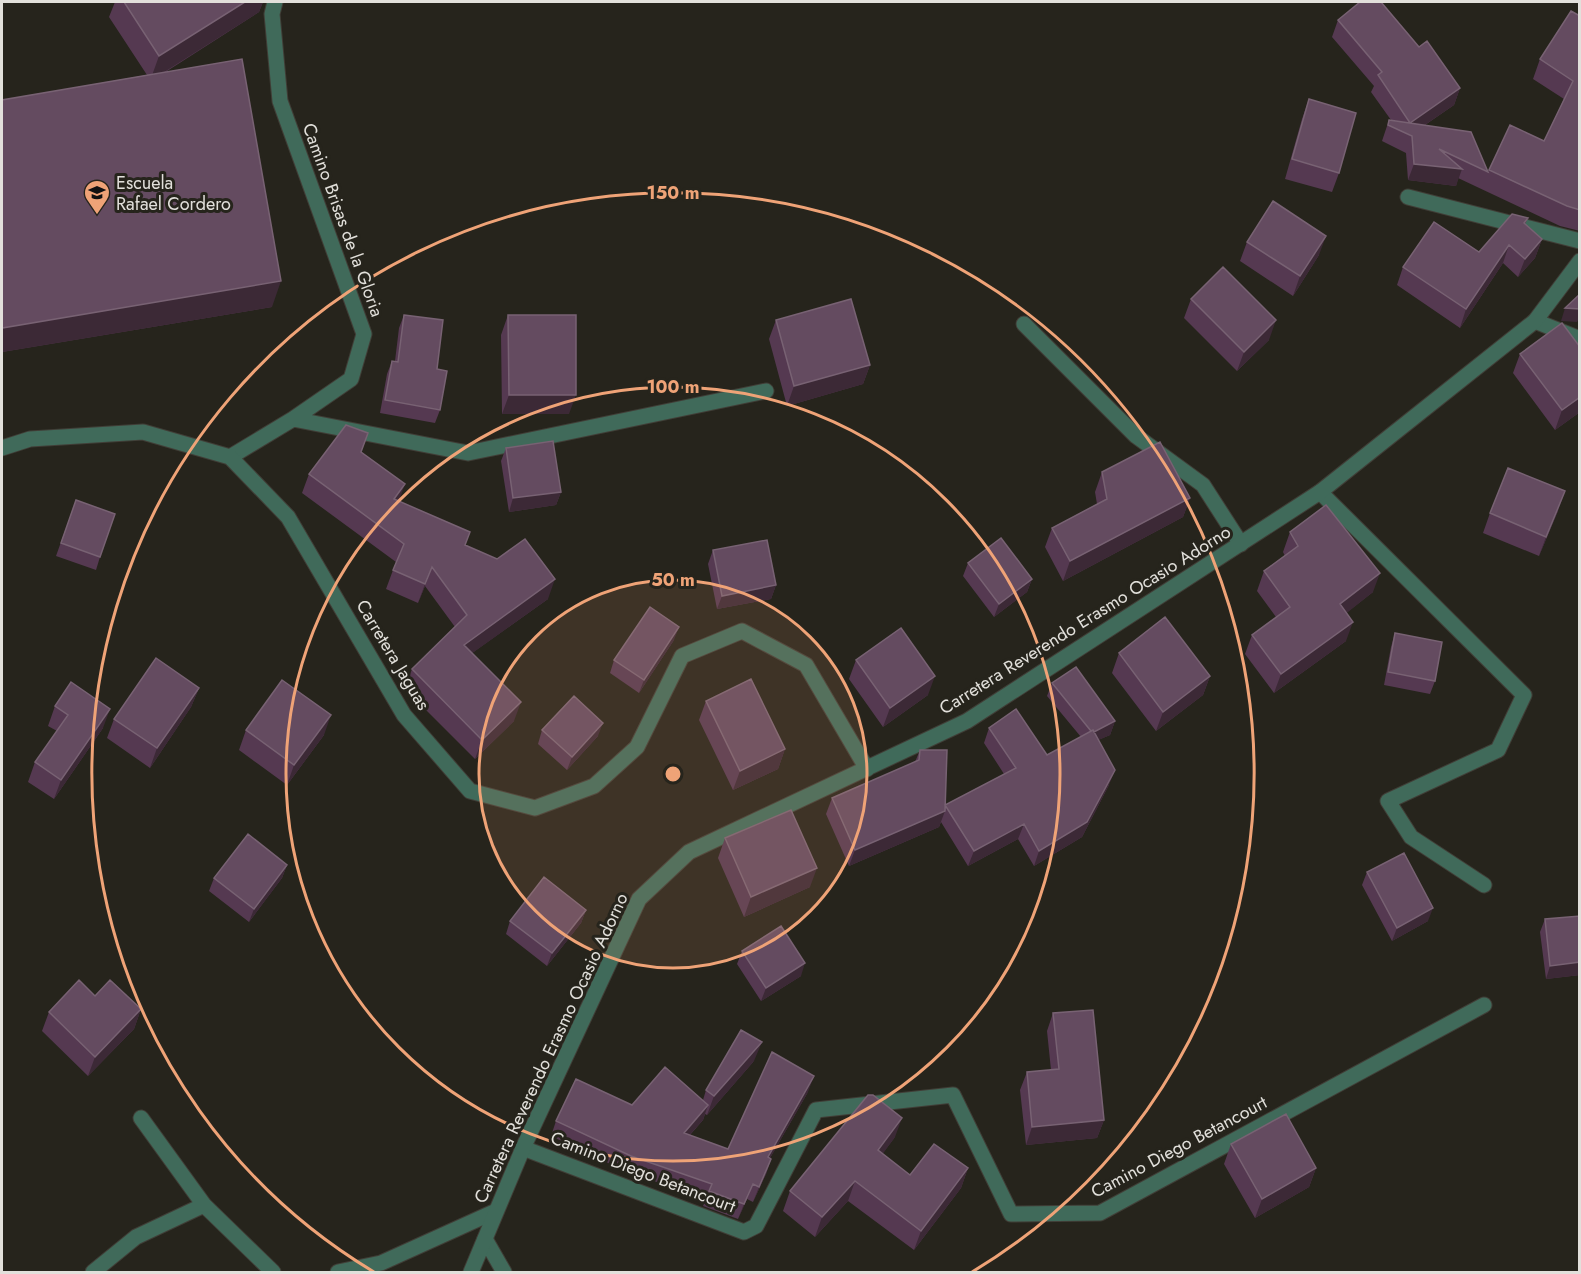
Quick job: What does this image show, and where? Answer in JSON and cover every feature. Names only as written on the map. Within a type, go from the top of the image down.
[{"type":"street","name":"Camino Brisas de la Gloria","points":[[230,457],[294,419],[351,379],[364,334],[280,101],[272,14],[275,2]]},
{"type":"street","points":[[1408,197],[1580,241]]},
{"type":"street","name":"Carretera Reverendo Erasmo Ocasio Adorno","points":[[471,1272],[523,1148],[639,899],[689,852],[967,721],[1320,492],[1535,321],[1580,261]]},
{"type":"street","points":[[1535,321],[1580,339]]},
{"type":"street","points":[[1024,324],[1136,436],[1203,485],[1241,544]]},
{"type":"street","points":[[294,419],[468,453],[766,391]]},
{"type":"street","points":[[2,448],[30,439],[143,432],[230,457]]},
{"type":"street","name":"Carretera Jaguas","points":[[230,457],[288,518],[404,715],[470,790],[535,808],[594,786],[637,747],[682,656],[742,631],[806,665],[867,769]]},
{"type":"street","points":[[1320,492],[1524,695],[1498,750],[1388,801],[1411,837],[1484,885]]},
{"type":"street","name":"Camino Diego Betancourt","points":[[523,1148],[744,1232],[756,1226],[816,1110],[953,1095],[1011,1214],[1100,1213],[1484,1005]]},
{"type":"street","points":[[141,1118],[204,1205],[273,1272]]},
{"type":"street","points":[[93,1272],[136,1237],[204,1205]]},
{"type":"street","points":[[338,1272],[381,1263],[496,1211]]},
{"type":"street","points":[[485,1239],[504,1272]]},
{"type":"building","points":[[124,2],[245,2],[159,56]]},
{"type":"building","points":[[1360,2],[1381,2],[1419,47],[1427,41],[1460,88],[1410,123],[1378,75],[1382,72],[1338,20]]},
{"type":"building","points":[[1571,11],[1580,16],[1580,210],[1489,170],[1510,125],[1544,141],[1573,81],[1540,59]]},
{"type":"building","points":[[242,59],[281,281],[2,328],[2,100]]},
{"type":"building","points":[[1309,99],[1356,113],[1339,173],[1292,159]]},
{"type":"building","points":[[1389,120],[1471,132],[1488,172],[1439,149],[1462,169],[1414,164],[1412,136],[1388,125]]},
{"type":"building","points":[[1273,201],[1326,236],[1300,276],[1247,242]]},
{"type":"building","points":[[1512,214],[1528,218],[1524,223],[1542,239],[1525,259],[1509,245],[1466,309],[1403,267],[1434,222],[1479,252]]},
{"type":"building","points":[[1223,267],[1276,320],[1244,352],[1191,299]]},
{"type":"building","points":[[1580,294],[1580,309],[1565,308]]},
{"type":"building","points":[[851,299],[870,365],[794,386],[776,320]]},
{"type":"building","points":[[404,315],[443,320],[437,369],[447,371],[440,410],[385,400],[392,361],[398,362]]},
{"type":"building","points":[[508,315],[576,315],[576,395],[509,395]]},
{"type":"building","points":[[1562,323],[1580,347],[1580,397],[1562,410],[1520,354]]},
{"type":"building","points":[[346,425],[368,433],[361,452],[405,484],[394,499],[470,532],[465,545],[497,559],[525,539],[555,579],[464,645],[521,702],[482,740],[412,669],[467,615],[432,567],[425,584],[393,570],[404,544],[309,474]]},
{"type":"building","points":[[553,441],[561,492],[513,498],[506,448]]},
{"type":"building","points":[[1160,442],[1190,498],[1070,561],[1052,528],[1107,499],[1102,472]]},
{"type":"building","points":[[1508,468],[1565,491],[1546,537],[1490,513]]},
{"type":"building","points":[[76,500],[115,514],[100,557],[61,543]]},
{"type":"building","points":[[1326,505],[1380,573],[1340,604],[1353,622],[1281,674],[1252,635],[1290,607],[1264,571],[1298,546],[1290,532]]},
{"type":"building","points":[[1001,538],[1032,579],[999,604],[968,563]]},
{"type":"building","points":[[767,540],[776,585],[722,596],[713,550]]},
{"type":"building","points":[[650,607],[679,627],[644,680],[614,660]]},
{"type":"building","points":[[1165,617],[1210,676],[1163,712],[1119,653]]},
{"type":"building","points":[[901,628],[935,676],[890,708],[856,660]]},
{"type":"building","points":[[1395,633],[1442,642],[1435,681],[1388,672]]},
{"type":"building","points":[[156,658],[199,688],[157,748],[114,719]]},
{"type":"building","points":[[1076,667],[1115,721],[1094,732],[1052,683]]},
{"type":"building","points":[[751,679],[785,749],[740,771],[706,701]]},
{"type":"building","points":[[282,680],[331,715],[294,765],[246,730]]},
{"type":"building","points":[[71,682],[110,709],[61,780],[35,762],[68,715],[55,706]]},
{"type":"building","points":[[574,696],[603,723],[572,757],[542,730]]},
{"type":"building","points":[[1016,709],[1047,755],[1093,730],[1115,770],[1087,822],[1039,851],[1024,824],[974,851],[945,805],[1016,768],[989,728]]},
{"type":"building","points":[[920,750],[947,750],[945,811],[855,850],[832,798],[919,760]]},
{"type":"building","points":[[791,810],[817,868],[751,897],[725,838]]},
{"type":"building","points":[[248,834],[287,865],[254,909],[214,878]]},
{"type":"building","points":[[1404,853],[1433,908],[1397,928],[1367,872]]},
{"type":"building","points":[[544,877],[586,910],[552,953],[510,921]]},
{"type":"building","points":[[1580,916],[1580,962],[1550,966],[1545,919]]},
{"type":"building","points":[[781,926],[805,963],[766,988],[742,951]]},
{"type":"building","points":[[79,980],[95,996],[110,980],[141,1009],[95,1057],[49,1012]]},
{"type":"building","points":[[1093,1010],[1104,1120],[1032,1127],[1027,1072],[1059,1069],[1053,1013]]},
{"type":"building","points":[[741,1030],[762,1042],[714,1096],[706,1090]]},
{"type":"building","points":[[772,1052],[814,1076],[768,1157],[771,1159],[759,1187],[753,1184],[744,1204],[709,1191],[712,1184],[631,1156],[556,1121],[576,1079],[632,1105],[665,1067],[708,1105],[684,1133],[728,1149]]},
{"type":"building","points":[[868,1095],[873,1095],[902,1118],[878,1150],[910,1175],[934,1144],[968,1168],[921,1231],[855,1181],[822,1217],[790,1191]]},
{"type":"building","points":[[1286,1114],[1316,1168],[1262,1199],[1231,1144]]},
{"type":"place","name":"Escuela Rafael Cordero","points":[[97,216]]}]
